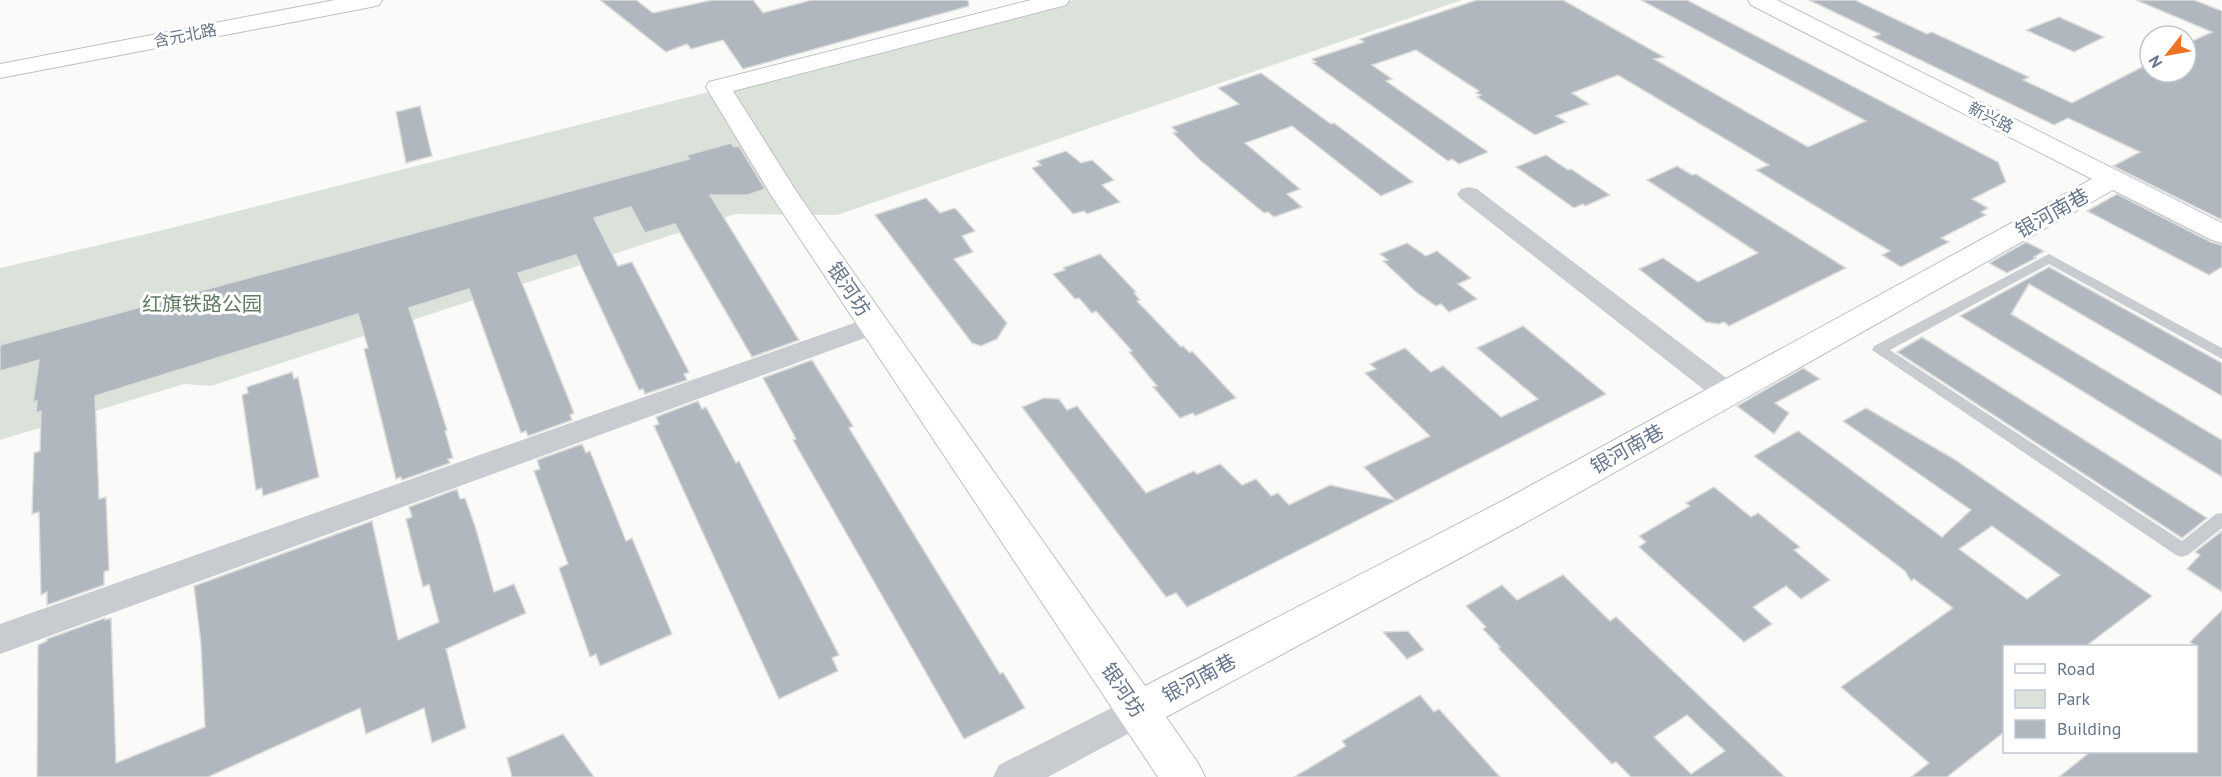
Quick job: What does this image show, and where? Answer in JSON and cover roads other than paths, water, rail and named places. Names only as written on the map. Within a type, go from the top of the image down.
[{"type":"street","name":"含元北路","points":[[0,71],[371,0]]},
{"type":"street","name":"银河坊","points":[[1058,0],[718,87],[785,195],[1183,777]]},
{"type":"street","name":"新兴路","points":[[1759,0],[2222,234]]},
{"type":"street","name":"银河南巷","points":[[1137,711],[1521,508],[2113,179]]},
{"type":"street","points":[[1469,194],[1727,393]]},
{"type":"street","points":[[0,639],[874,325]]},
{"type":"street","points":[[1012,777],[1137,711]]},
{"type":"lane","points":[[2222,354],[2049,258],[1879,350],[2182,550],[2222,519]]},
{"type":"park label","name":"红旗铁路公园","points":[[202,304]]}]
